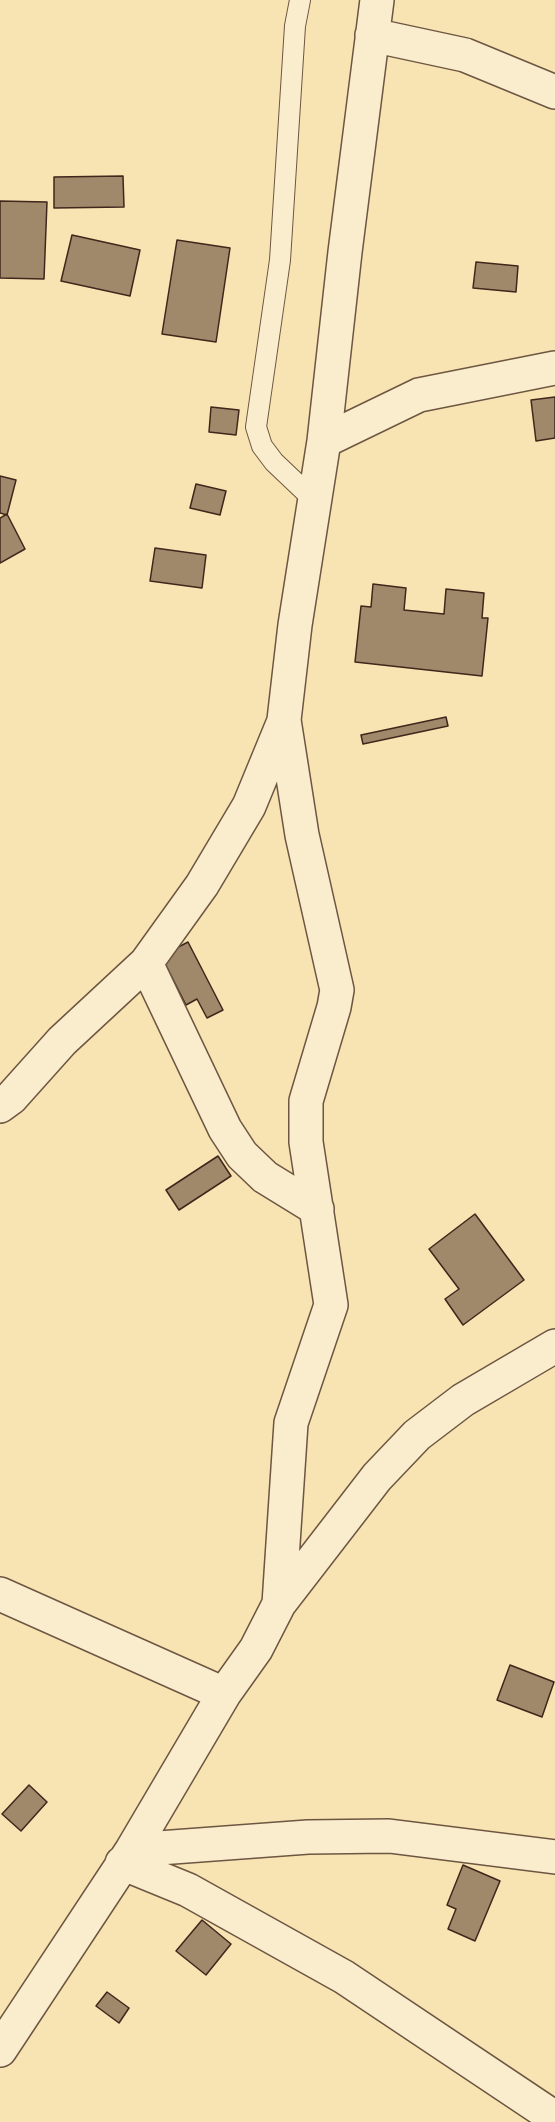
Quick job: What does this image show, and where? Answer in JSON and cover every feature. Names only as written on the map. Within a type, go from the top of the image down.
[{"type":"street","points":[[0,1106],[62,1041],[146,963],[202,885],[249,806],[284,720],[324,441],[377,0]]},
{"type":"street","points":[[372,35],[465,56],[555,92]]},
{"type":"street","points":[[324,441],[419,395],[555,368]]},
{"type":"street","points":[[279,1604],[291,1423],[331,1305],[306,1142],[306,1101],[337,990],[302,835],[284,720]]},
{"type":"street","points":[[146,963],[225,1129],[242,1155],[265,1176],[317,1209]]},
{"type":"street","points":[[0,2050],[127,1856],[224,1694],[255,1649],[279,1604],[377,1477],[417,1435],[463,1400],[555,1346]]},
{"type":"street","points":[[0,1594],[224,1694]]},
{"type":"street","points":[[127,1856],[308,1837],[388,1836],[555,1857]]},
{"type":"street","points":[[127,1856],[344,1977],[555,2118]]},
{"type":"lane","points":[[300,0],[295,26],[280,260],[256,427],[262,446],[274,462],[314,500]]},
{"type":"building","points":[[123,176],[124,207],[54,208],[54,177]]},
{"type":"building","points":[[0,201],[47,202],[44,279],[0,278]]},
{"type":"building","points":[[72,235],[140,250],[130,296],[61,281]]},
{"type":"building","points":[[177,240],[230,248],[216,342],[162,334]]},
{"type":"building","points":[[476,262],[518,266],[516,292],[473,288]]},
{"type":"building","points":[[555,397],[555,438],[536,441],[531,400]]},
{"type":"building","points":[[211,407],[239,410],[236,435],[209,432]]},
{"type":"building","points":[[0,476],[16,480],[7,515],[0,513]]},
{"type":"building","points":[[196,484],[226,491],[220,515],[190,508]]},
{"type":"building","points":[[7,514],[25,549],[0,563],[0,518]]},
{"type":"building","points":[[155,548],[206,555],[202,588],[150,581]]},
{"type":"building","points":[[373,584],[406,588],[404,610],[444,614],[446,589],[484,593],[482,618],[488,618],[482,676],[355,662],[361,606],[371,607]]},
{"type":"building","points":[[446,717],[448,726],[363,744],[361,735]]},
{"type":"building","points":[[188,942],[223,1010],[207,1018],[197,999],[186,1005],[161,956]]},
{"type":"building","points":[[218,1156],[231,1176],[179,1210],[166,1190]]},
{"type":"building","points":[[475,1214],[524,1280],[463,1325],[445,1299],[459,1289],[429,1249]]},
{"type":"building","points":[[510,1665],[554,1682],[542,1717],[497,1700]]},
{"type":"building","points":[[29,1785],[47,1802],[21,1831],[2,1814]]},
{"type":"building","points":[[463,1865],[500,1881],[475,1941],[448,1929],[456,1909],[447,1905]]},
{"type":"building","points":[[202,1920],[231,1944],[206,1975],[176,1951]]},
{"type":"building","points":[[107,1992],[129,2008],[119,2023],[96,2006]]}]
